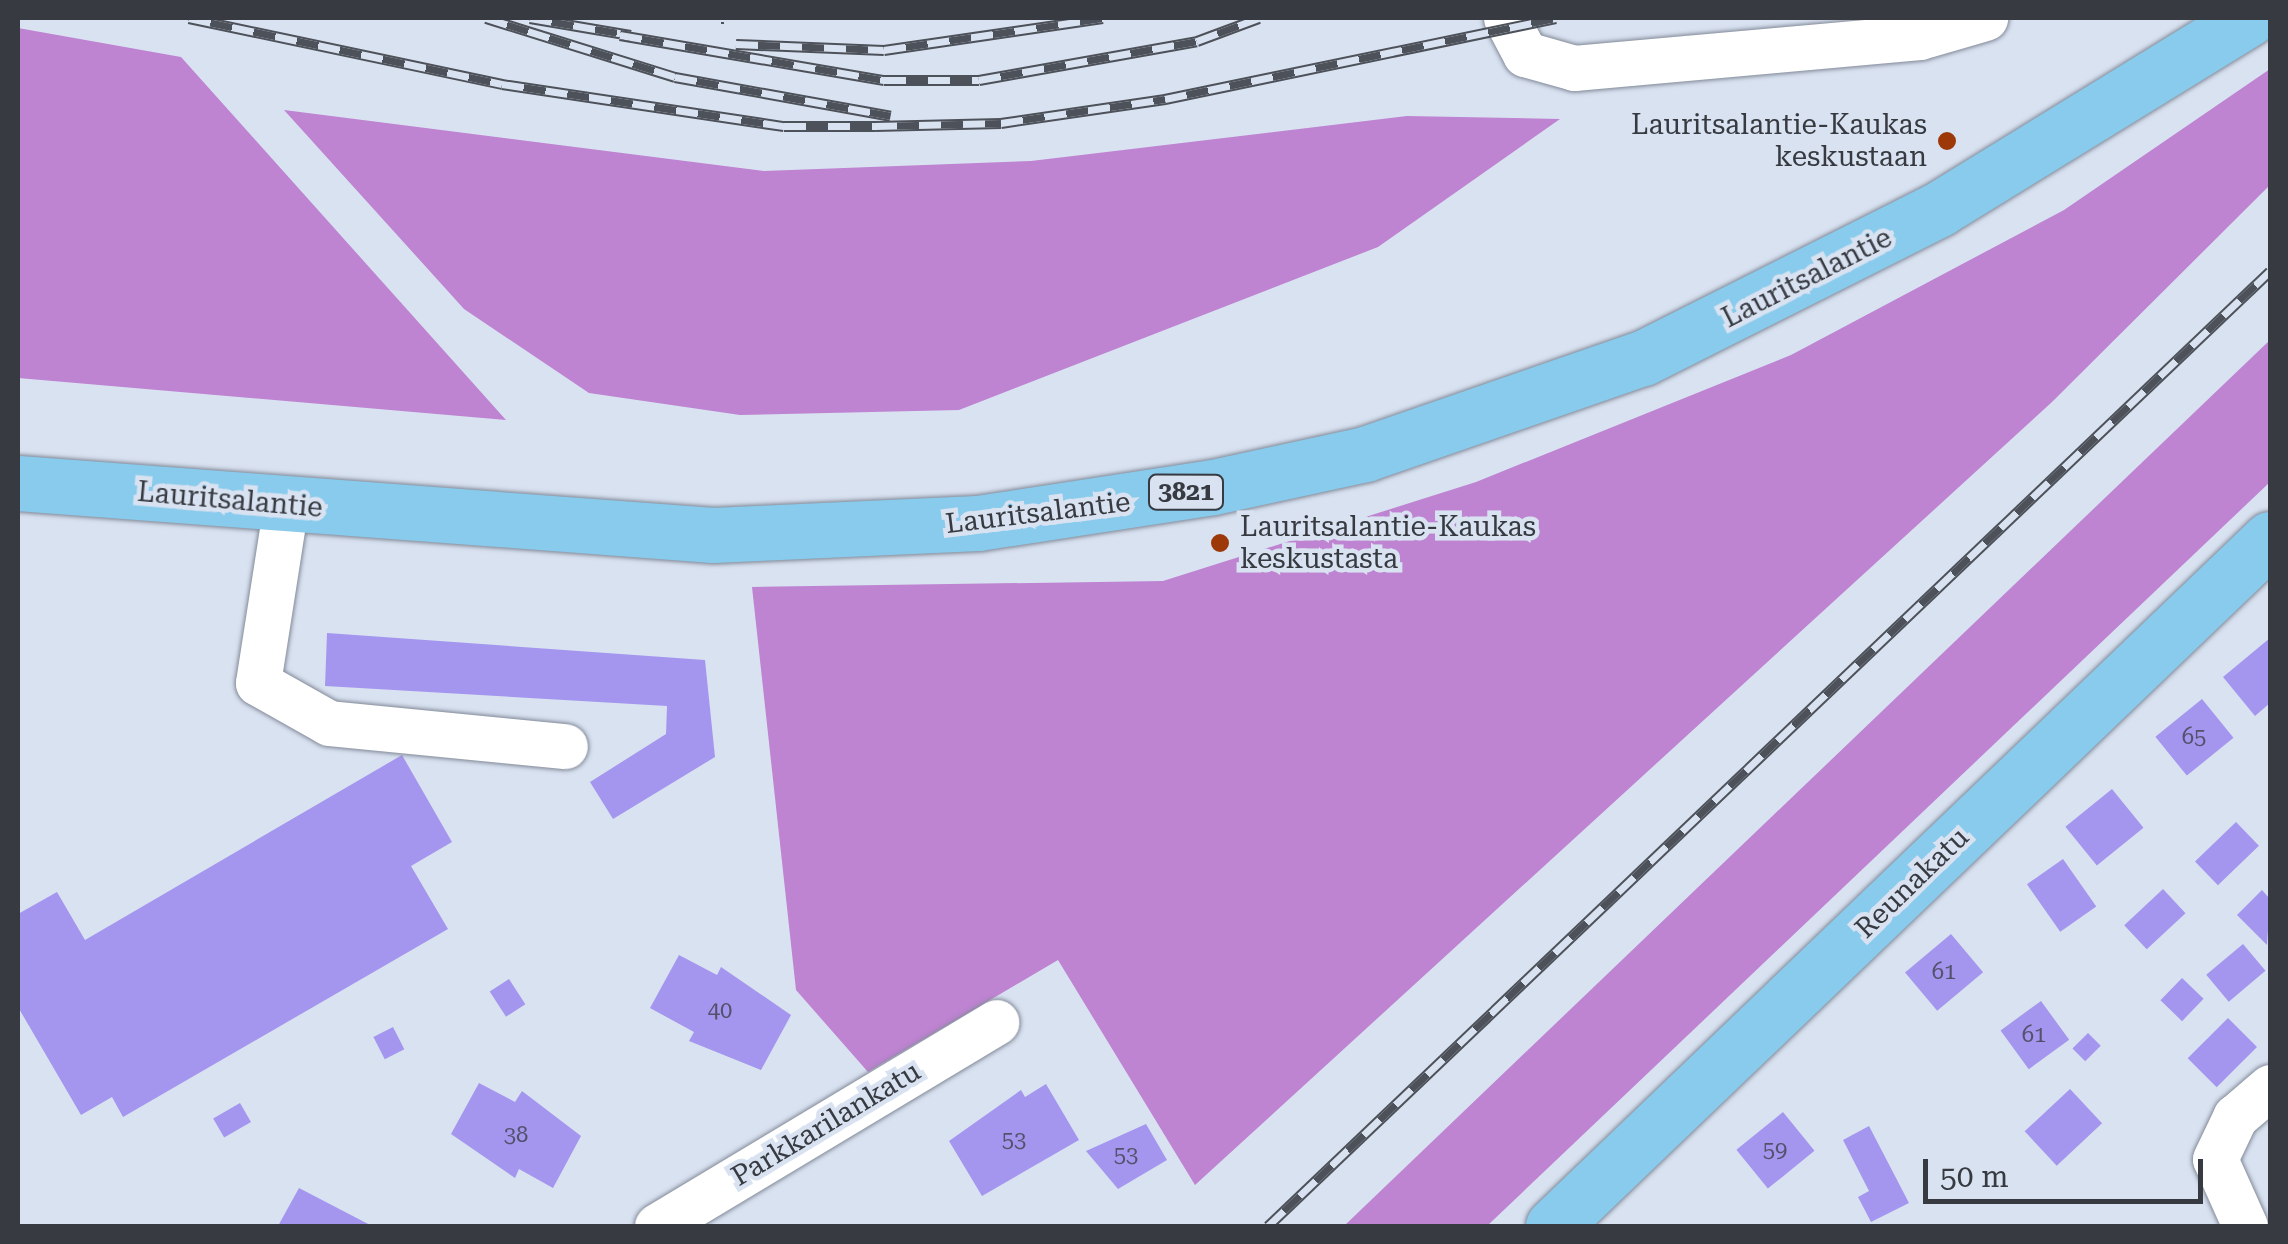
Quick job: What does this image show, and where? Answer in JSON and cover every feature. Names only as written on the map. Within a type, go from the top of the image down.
[{"type":"main road","name":"Lauritsalantie","points":[[18,483],[712,535],[836,535],[1086,510],[1365,454],[1643,358],[1799,286],[2249,18]]},
{"type":"main road","name":"Reunakatu","points":[[1552,1226],[2270,539]]},
{"type":"street","points":[[1506,18],[1526,54],[1574,68],[1920,37],[1985,18]]},
{"type":"street","points":[[286,504],[258,683],[329,723],[565,746]]},
{"type":"street","name":"Parkkarilankatu","points":[[657,1226],[996,1022]]},
{"type":"street","points":[[2245,1226],[2216,1160],[2235,1117],[2270,1087]]},
{"type":"shaded area","points":[[18,28],[181,57],[506,420],[18,378]]},
{"type":"shaded area","points":[[2270,69],[2270,185],[2052,402],[1195,1185],[1058,960],[868,1072],[796,990],[752,587],[1163,581],[1476,482],[1791,355],[2064,210]]},
{"type":"shaded area","points":[[284,110],[764,171],[1031,161],[1407,116],[1560,119],[1378,247],[959,410],[740,415],[589,393],[464,309]]},
{"type":"shaded area","points":[[2270,340],[2270,482],[1487,1226],[1344,1226]]},
{"type":"building","points":[[327,633],[705,660],[715,757],[613,819],[590,782],[666,734],[667,706],[325,686]]},
{"type":"building","points":[[2270,638],[2270,703],[2255,716],[2223,677]]},
{"type":"building","points":[[2202,699],[2233,738],[2187,776],[2155,737]]},
{"type":"building","points":[[402,755],[452,842],[411,866],[448,929],[123,1117],[112,1097],[81,1115],[18,1007],[18,914],[57,892],[85,940]]},
{"type":"building","points":[[2112,789],[2143,828],[2097,866],[2065,827]]},
{"type":"building","points":[[2236,822],[2259,846],[2218,885],[2195,862]]},
{"type":"building","points":[[2063,859],[2096,907],[2060,932],[2027,884]]},
{"type":"building","points":[[2163,889],[2186,913],[2147,949],[2124,925]]},
{"type":"building","points":[[2262,890],[2270,899],[2267,945],[2237,915]]},
{"type":"building","points":[[1951,934],[1983,972],[1937,1011],[1905,973]]},
{"type":"building","points":[[2243,944],[2265,971],[2229,1002],[2206,975]]},
{"type":"building","points":[[679,955],[717,975],[721,967],[791,1015],[761,1070],[689,1041],[694,1032],[650,1008]]},
{"type":"building","points":[[2182,978],[2204,999],[2182,1021],[2160,1000]]},
{"type":"building","points":[[509,979],[525,1004],[506,1017],[490,992]]},
{"type":"building","points":[[2041,1001],[2069,1040],[2029,1069],[2001,1030]]},
{"type":"building","points":[[2228,1018],[2257,1047],[2217,1087],[2188,1058]]},
{"type":"building","points":[[393,1027],[404,1049],[385,1059],[373,1037]]},
{"type":"building","points":[[2088,1033],[2101,1046],[2085,1061],[2072,1049]]},
{"type":"building","points":[[479,1083],[515,1102],[522,1091],[581,1136],[553,1188],[519,1169],[515,1178],[451,1134]]},
{"type":"building","points":[[1046,1084],[1079,1140],[982,1196],[949,1141],[1021,1090],[1025,1097]]},
{"type":"building","points":[[2070,1089],[2102,1123],[2057,1166],[2025,1131]]},
{"type":"building","points":[[240,1103],[251,1122],[224,1138],[213,1118]]},
{"type":"building","points":[[1783,1112],[1814,1151],[1768,1189],[1736,1150]]},
{"type":"building","points":[[1146,1124],[1167,1160],[1118,1189],[1086,1151]]},
{"type":"building","points":[[1869,1126],[1909,1203],[1871,1222],[1858,1197],[1869,1191],[1843,1140]]},
{"type":"building","points":[[299,1188],[372,1226],[278,1226]]},
{"type":"railway","points":[[189,18],[502,84],[784,126],[1001,123],[1165,99],[1556,18]]},
{"type":"railway","points":[[486,18],[675,77],[891,116]]},
{"type":"railway","points":[[530,18],[631,35]]},
{"type":"railway","points":[[736,44],[884,50],[1103,18]]},
{"type":"railway","points":[[620,35],[884,80],[979,80],[1197,41],[1259,18]]},
{"type":"railway","points":[[1268,1226],[2270,271]]},
{"type":"place","name":"Lauritsalantie-Kaukas keskustaan","points":[[1947,141]]},
{"type":"place","name":"Lauritsalantie-Kaukas keskustasta","points":[[1220,543]]}]
